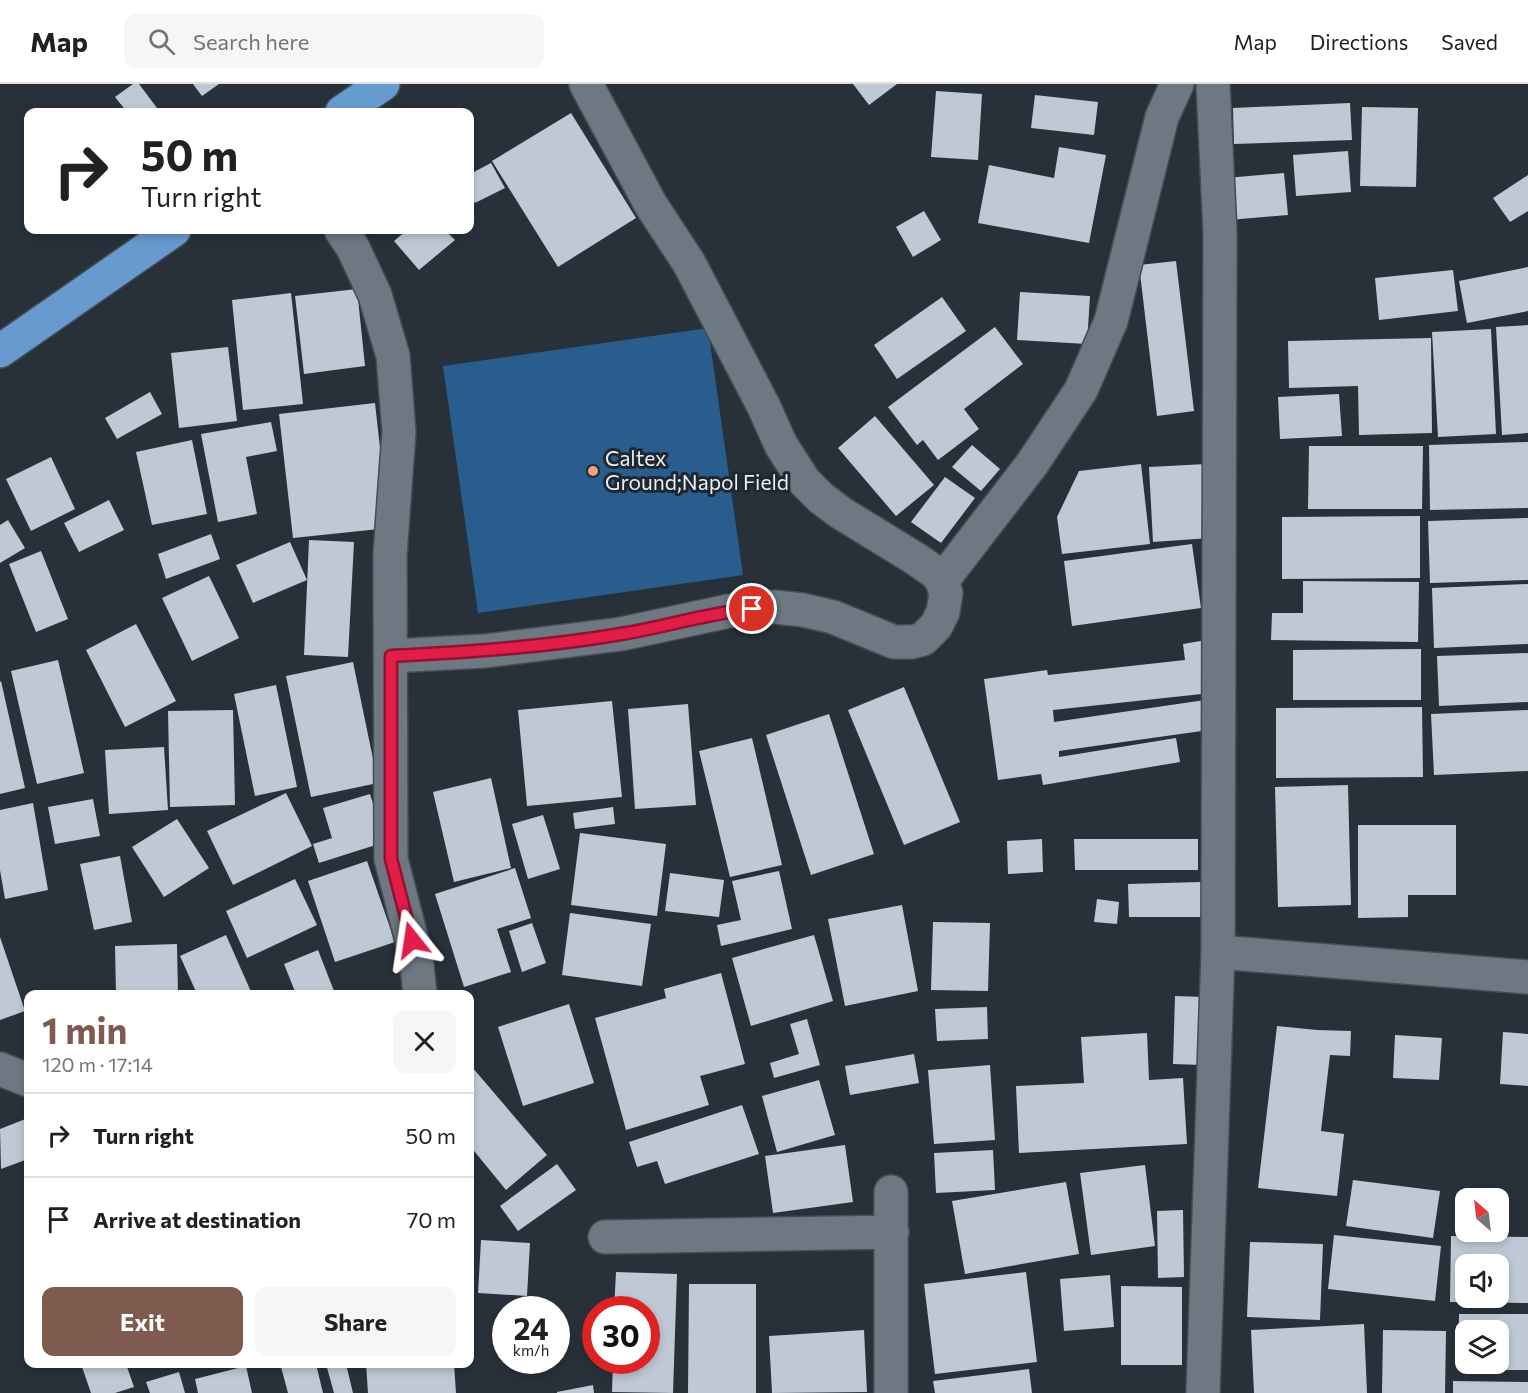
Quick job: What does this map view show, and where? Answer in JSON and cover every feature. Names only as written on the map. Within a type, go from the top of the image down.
[{"type":"highway","points":[[348,108],[383,84]]},
{"type":"highway","points":[[0,351],[168,234]]},
{"type":"street","points":[[391,656],[485,651],[621,634],[729,611],[775,607],[803,610],[864,628],[894,642],[912,642],[924,639],[936,626],[943,612],[946,593],[936,573],[841,513],[804,481],[781,445],[764,407],[689,263],[651,205],[586,84]]},
{"type":"street","points":[[942,581],[1032,464],[1081,390],[1110,321],[1162,117],[1177,84]]},
{"type":"street","points":[[1203,1393],[1218,952],[1220,233],[1213,84]]},
{"type":"street","points":[[344,234],[353,248],[375,295],[393,356],[399,432],[390,555],[391,859],[416,956],[420,990]]},
{"type":"street","points":[[1218,952],[1528,977]]},
{"type":"street","points":[[0,1069],[24,1078]]},
{"type":"street","points":[[891,1192],[891,1393]]},
{"type":"street","points":[[605,1236],[892,1232]]},
{"type":"shaded area","name":"Caltex Ground;Napol Field","points":[[708,328],[743,575],[478,613],[443,366]]},
{"type":"building","points":[[133,84],[139,84],[157,108],[124,108],[115,97]]},
{"type":"building","points":[[193,84],[219,84],[202,96]]},
{"type":"building","points":[[853,84],[897,84],[869,105]]},
{"type":"building","points":[[936,91],[982,94],[978,160],[931,157]]},
{"type":"building","points":[[1035,95],[1098,102],[1094,135],[1031,128]]},
{"type":"building","points":[[1350,103],[1352,140],[1234,144],[1233,108]]},
{"type":"building","points":[[1362,107],[1418,108],[1416,187],[1360,186]]},
{"type":"building","points":[[571,113],[636,218],[558,267],[492,161]]},
{"type":"building","points":[[1059,147],[1106,155],[1089,243],[978,223],[989,165],[1054,178]]},
{"type":"building","points":[[1348,151],[1351,192],[1296,196],[1293,155]]},
{"type":"building","points":[[491,163],[505,188],[475,203],[474,172]]},
{"type":"building","points":[[1284,173],[1288,215],[1229,220],[1226,178]]},
{"type":"building","points":[[1528,175],[1528,211],[1510,222],[1493,198]]},
{"type":"building","points":[[924,211],[941,240],[913,257],[896,227]]},
{"type":"building","points":[[402,234],[449,234],[455,240],[419,270],[394,241]]},
{"type":"building","points":[[1176,261],[1194,411],[1157,416],[1139,265]]},
{"type":"building","points":[[1528,267],[1528,311],[1467,323],[1459,281]]},
{"type":"building","points":[[1453,270],[1458,311],[1379,320],[1375,278]]},
{"type":"building","points":[[357,289],[365,366],[304,374],[295,296]]},
{"type":"building","points":[[1020,292],[1090,296],[1087,344],[1017,340]]},
{"type":"building","points":[[291,293],[303,404],[243,410],[232,300]]},
{"type":"building","points":[[942,297],[966,331],[897,379],[874,345]]},
{"type":"building","points":[[1528,325],[1528,433],[1502,435],[1496,327]]},
{"type":"building","points":[[995,327],[1023,364],[964,409],[979,429],[938,460],[923,440],[917,445],[888,407]]},
{"type":"building","points":[[1491,329],[1496,434],[1438,437],[1432,332]]},
{"type":"building","points":[[1431,338],[1432,433],[1359,435],[1358,386],[1289,388],[1288,341]]},
{"type":"building","points":[[228,347],[237,421],[179,428],[171,353]]},
{"type":"building","points":[[150,392],[162,414],[117,439],[105,418]]},
{"type":"building","points":[[1339,394],[1342,436],[1280,439],[1278,397]]},
{"type":"building","points":[[375,403],[389,528],[293,538],[279,414]]},
{"type":"building","points":[[875,416],[934,485],[896,516],[838,448]]},
{"type":"building","points":[[271,422],[277,451],[246,457],[257,514],[218,522],[201,434]]},
{"type":"building","points":[[192,440],[207,514],[152,525],[136,452]]},
{"type":"building","points":[[1528,442],[1528,508],[1430,510],[1429,445]]},
{"type":"building","points":[[972,445],[1000,469],[981,491],[952,467]]},
{"type":"building","points":[[1309,446],[1423,446],[1422,509],[1308,509]]},
{"type":"building","points":[[51,457],[75,509],[31,531],[6,479]]},
{"type":"building","points":[[1141,464],[1150,544],[1062,554],[1057,517],[1079,471]]},
{"type":"building","points":[[1206,464],[1210,538],[1153,542],[1149,467]]},
{"type":"building","points":[[945,477],[975,498],[941,543],[911,522]]},
{"type":"building","points":[[109,500],[124,530],[79,552],[64,523]]},
{"type":"building","points":[[1420,516],[1420,578],[1282,579],[1282,517]]},
{"type":"building","points":[[1528,518],[1528,580],[1430,583],[1428,521]]},
{"type":"building","points":[[8,520],[25,548],[0,563],[0,525]]},
{"type":"building","points":[[211,534],[220,559],[166,579],[158,554]]},
{"type":"building","points":[[309,540],[354,542],[348,657],[304,655]]},
{"type":"building","points":[[290,542],[307,580],[253,603],[236,565]]},
{"type":"building","points":[[1192,544],[1201,608],[1072,626],[1064,561]]},
{"type":"building","points":[[41,551],[68,619],[36,632],[9,564]]},
{"type":"building","points":[[209,576],[239,638],[192,661],[162,598]]},
{"type":"building","points":[[1303,581],[1419,582],[1418,642],[1271,640],[1272,613],[1303,613]]},
{"type":"building","points":[[1528,584],[1528,644],[1434,648],[1432,588]]},
{"type":"building","points":[[136,624],[176,701],[125,727],[86,650]]},
{"type":"building","points":[[1206,640],[1211,693],[1053,710],[1054,722],[1212,699],[1216,729],[1059,751],[1059,757],[1176,738],[1180,762],[1043,785],[1041,774],[998,780],[984,679],[1047,670],[1048,675],[1185,660],[1183,644]]},
{"type":"building","points":[[1421,649],[1421,700],[1293,700],[1293,650]]},
{"type":"building","points":[[1528,653],[1528,702],[1439,706],[1437,656]]},
{"type":"building","points":[[58,660],[84,773],[37,784],[11,671]]},
{"type":"building","points":[[353,662],[378,783],[311,797],[286,676]]},
{"type":"building","points":[[0,682],[25,788],[0,794]]},
{"type":"building","points":[[276,685],[297,787],[255,796],[234,694]]},
{"type":"building","points":[[904,687],[960,822],[904,845],[848,710]]},
{"type":"building","points":[[612,701],[622,797],[527,806],[518,710]]},
{"type":"building","points":[[688,704],[696,805],[635,809],[628,709]]},
{"type":"building","points":[[1422,707],[1423,777],[1276,778],[1276,708]]},
{"type":"building","points":[[233,710],[235,805],[170,807],[168,711]]},
{"type":"building","points":[[1528,710],[1528,771],[1434,775],[1431,714]]},
{"type":"building","points":[[829,714],[874,854],[811,875],[766,735]]},
{"type":"building","points":[[752,738],[782,865],[730,877],[699,751]]},
{"type":"building","points":[[164,747],[168,810],[109,814],[105,750]]},
{"type":"building","points":[[491,778],[511,868],[454,882],[433,792]]},
{"type":"building","points":[[1348,785],[1351,905],[1278,907],[1275,787]]},
{"type":"building","points":[[286,793],[312,846],[233,885],[207,831]]},
{"type":"building","points":[[370,794],[385,842],[319,863],[313,844],[332,838],[323,808]]},
{"type":"building","points":[[93,799],[100,836],[55,844],[48,807]]},
{"type":"building","points":[[33,803],[48,890],[5,899],[0,870],[0,810]]},
{"type":"building","points":[[613,807],[615,824],[575,829],[573,813]]},
{"type":"building","points":[[543,815],[560,869],[528,879],[512,824]]},
{"type":"building","points":[[177,819],[209,868],[164,897],[132,847]]},
{"type":"building","points":[[1358,825],[1456,825],[1456,895],[1408,895],[1408,917],[1358,918]]},
{"type":"building","points":[[580,833],[666,844],[657,916],[571,905]]},
{"type":"building","points":[[1042,839],[1043,872],[1008,874],[1007,841]]},
{"type":"building","points":[[1074,839],[1198,839],[1198,870],[1075,870]]},
{"type":"building","points":[[120,856],[132,922],[94,930],[80,864]]},
{"type":"building","points":[[367,861],[395,942],[335,962],[308,881]]},
{"type":"building","points":[[515,868],[531,918],[497,929],[511,972],[464,987],[435,894]]},
{"type":"building","points":[[779,871],[792,929],[721,946],[717,925],[741,920],[732,881]]},
{"type":"building","points":[[670,873],[724,880],[719,917],[665,911]]},
{"type":"building","points":[[295,879],[317,925],[247,958],[226,911]]},
{"type":"building","points":[[1201,882],[1201,917],[1129,917],[1128,884]]},
{"type":"building","points":[[1097,899],[1119,902],[1117,924],[1094,922]]},
{"type":"building","points":[[902,905],[918,991],[845,1006],[828,919]]},
{"type":"building","points":[[570,913],[651,924],[642,986],[562,975]]},
{"type":"building","points":[[933,922],[990,923],[988,991],[931,990]]},
{"type":"building","points":[[532,923],[546,963],[522,972],[509,931]]},
{"type":"building","points":[[226,935],[250,990],[195,990],[180,956]]},
{"type":"building","points":[[814,935],[833,1001],[751,1026],[732,958]]},
{"type":"building","points":[[0,937],[24,1011],[0,1020]]},
{"type":"building","points":[[177,944],[178,990],[116,990],[115,946]]},
{"type":"building","points":[[318,950],[334,990],[294,990],[284,964]]},
{"type":"building","points":[[721,973],[745,1064],[700,1076],[709,1105],[626,1130],[595,1018],[666,998],[664,989]]},
{"type":"building","points":[[1175,996],[1204,997],[1202,1065],[1173,1064]]},
{"type":"building","points":[[569,1004],[594,1083],[523,1106],[498,1027]]},
{"type":"building","points":[[987,1007],[988,1039],[937,1041],[935,1009]]},
{"type":"building","points":[[807,1019],[820,1065],[774,1078],[770,1063],[799,1054],[790,1024]]},
{"type":"building","points":[[1277,1026],[1351,1031],[1350,1056],[1330,1055],[1321,1131],[1344,1134],[1337,1196],[1258,1188]]},
{"type":"building","points":[[1503,1032],[1528,1034],[1528,1086],[1500,1084]]},
{"type":"building","points":[[1147,1033],[1149,1080],[1183,1078],[1187,1144],[1019,1153],[1016,1086],[1084,1083],[1081,1037]]},
{"type":"building","points":[[1395,1035],[1442,1038],[1439,1080],[1393,1078]]},
{"type":"building","points":[[914,1054],[919,1083],[850,1095],[845,1066]]},
{"type":"building","points":[[990,1065],[995,1140],[934,1144],[928,1070]]},
{"type":"building","points":[[474,1069],[547,1155],[506,1190],[474,1151]]},
{"type":"building","points":[[819,1080],[835,1135],[777,1152],[762,1096]]},
{"type":"building","points":[[742,1105],[759,1154],[665,1184],[657,1161],[637,1167],[629,1142]]},
{"type":"building","points":[[24,1120],[24,1160],[1,1169],[0,1129]]},
{"type":"building","points":[[845,1145],[853,1202],[773,1213],[765,1156]]},
{"type":"building","points":[[993,1150],[995,1190],[936,1193],[934,1153]]},
{"type":"building","points":[[557,1164],[576,1190],[518,1231],[500,1206]]},
{"type":"building","points":[[1145,1165],[1155,1246],[1091,1255],[1080,1173]]},
{"type":"building","points":[[1353,1180],[1440,1191],[1433,1238],[1346,1226]]},
{"type":"building","points":[[1066,1182],[1079,1254],[965,1274],[952,1201]]},
{"type":"building","points":[[1183,1210],[1184,1277],[1158,1278],[1157,1211]]},
{"type":"building","points":[[1334,1235],[1441,1246],[1435,1301],[1328,1289]]},
{"type":"building","points":[[1451,1236],[1455,1236],[1455,1242],[1509,1242],[1509,1237],[1528,1237],[1528,1303],[1509,1303],[1509,1254],[1455,1254],[1455,1302],[1450,1302]]},
{"type":"building","points":[[481,1240],[530,1243],[527,1296],[478,1293]]},
{"type":"building","points":[[1250,1242],[1323,1244],[1320,1320],[1247,1317]]},
{"type":"building","points":[[616,1272],[677,1274],[673,1393],[612,1392],[613,1374],[660,1374],[660,1296],[615,1296]]},
{"type":"building","points":[[1026,1272],[1037,1362],[935,1374],[924,1284]]},
{"type":"building","points":[[1110,1275],[1114,1327],[1064,1331],[1060,1279]]},
{"type":"building","points":[[689,1284],[756,1284],[756,1393],[688,1393]]},
{"type":"building","points":[[1121,1286],[1182,1287],[1182,1365],[1121,1365]]},
{"type":"building","points":[[1459,1314],[1528,1314],[1528,1370],[1509,1370],[1509,1320],[1459,1320]]},
{"type":"building","points":[[1364,1324],[1367,1393],[1254,1393],[1251,1330]]},
{"type":"building","points":[[864,1330],[867,1392],[772,1393],[769,1336]]},
{"type":"building","points":[[1383,1330],[1446,1331],[1445,1393],[1382,1393]]},
{"type":"building","points":[[82,1368],[127,1368],[134,1387],[115,1393],[91,1393]]},
{"type":"building","points":[[246,1368],[252,1393],[198,1393],[195,1379]]},
{"type":"building","points":[[281,1368],[317,1368],[323,1393],[288,1393]]},
{"type":"building","points":[[327,1368],[347,1368],[353,1393],[334,1393]]},
{"type":"building","points":[[366,1368],[454,1368],[456,1393],[368,1393]]},
{"type":"building","points":[[1029,1369],[1032,1393],[935,1393],[933,1381]]},
{"type":"building","points":[[179,1372],[185,1393],[150,1393],[146,1382]]},
{"type":"building","points":[[1453,1381],[1528,1382],[1528,1393],[1453,1393]]},
{"type":"building","points":[[593,1385],[594,1393],[557,1393],[557,1392]]},
{"type":"place","name":"Caltex Ground;Napol Field","points":[[593,471]]},
{"type":"route","points":[[412,940],[391,859],[391,656],[485,651],[621,634],[729,611],[752,609]]}]
